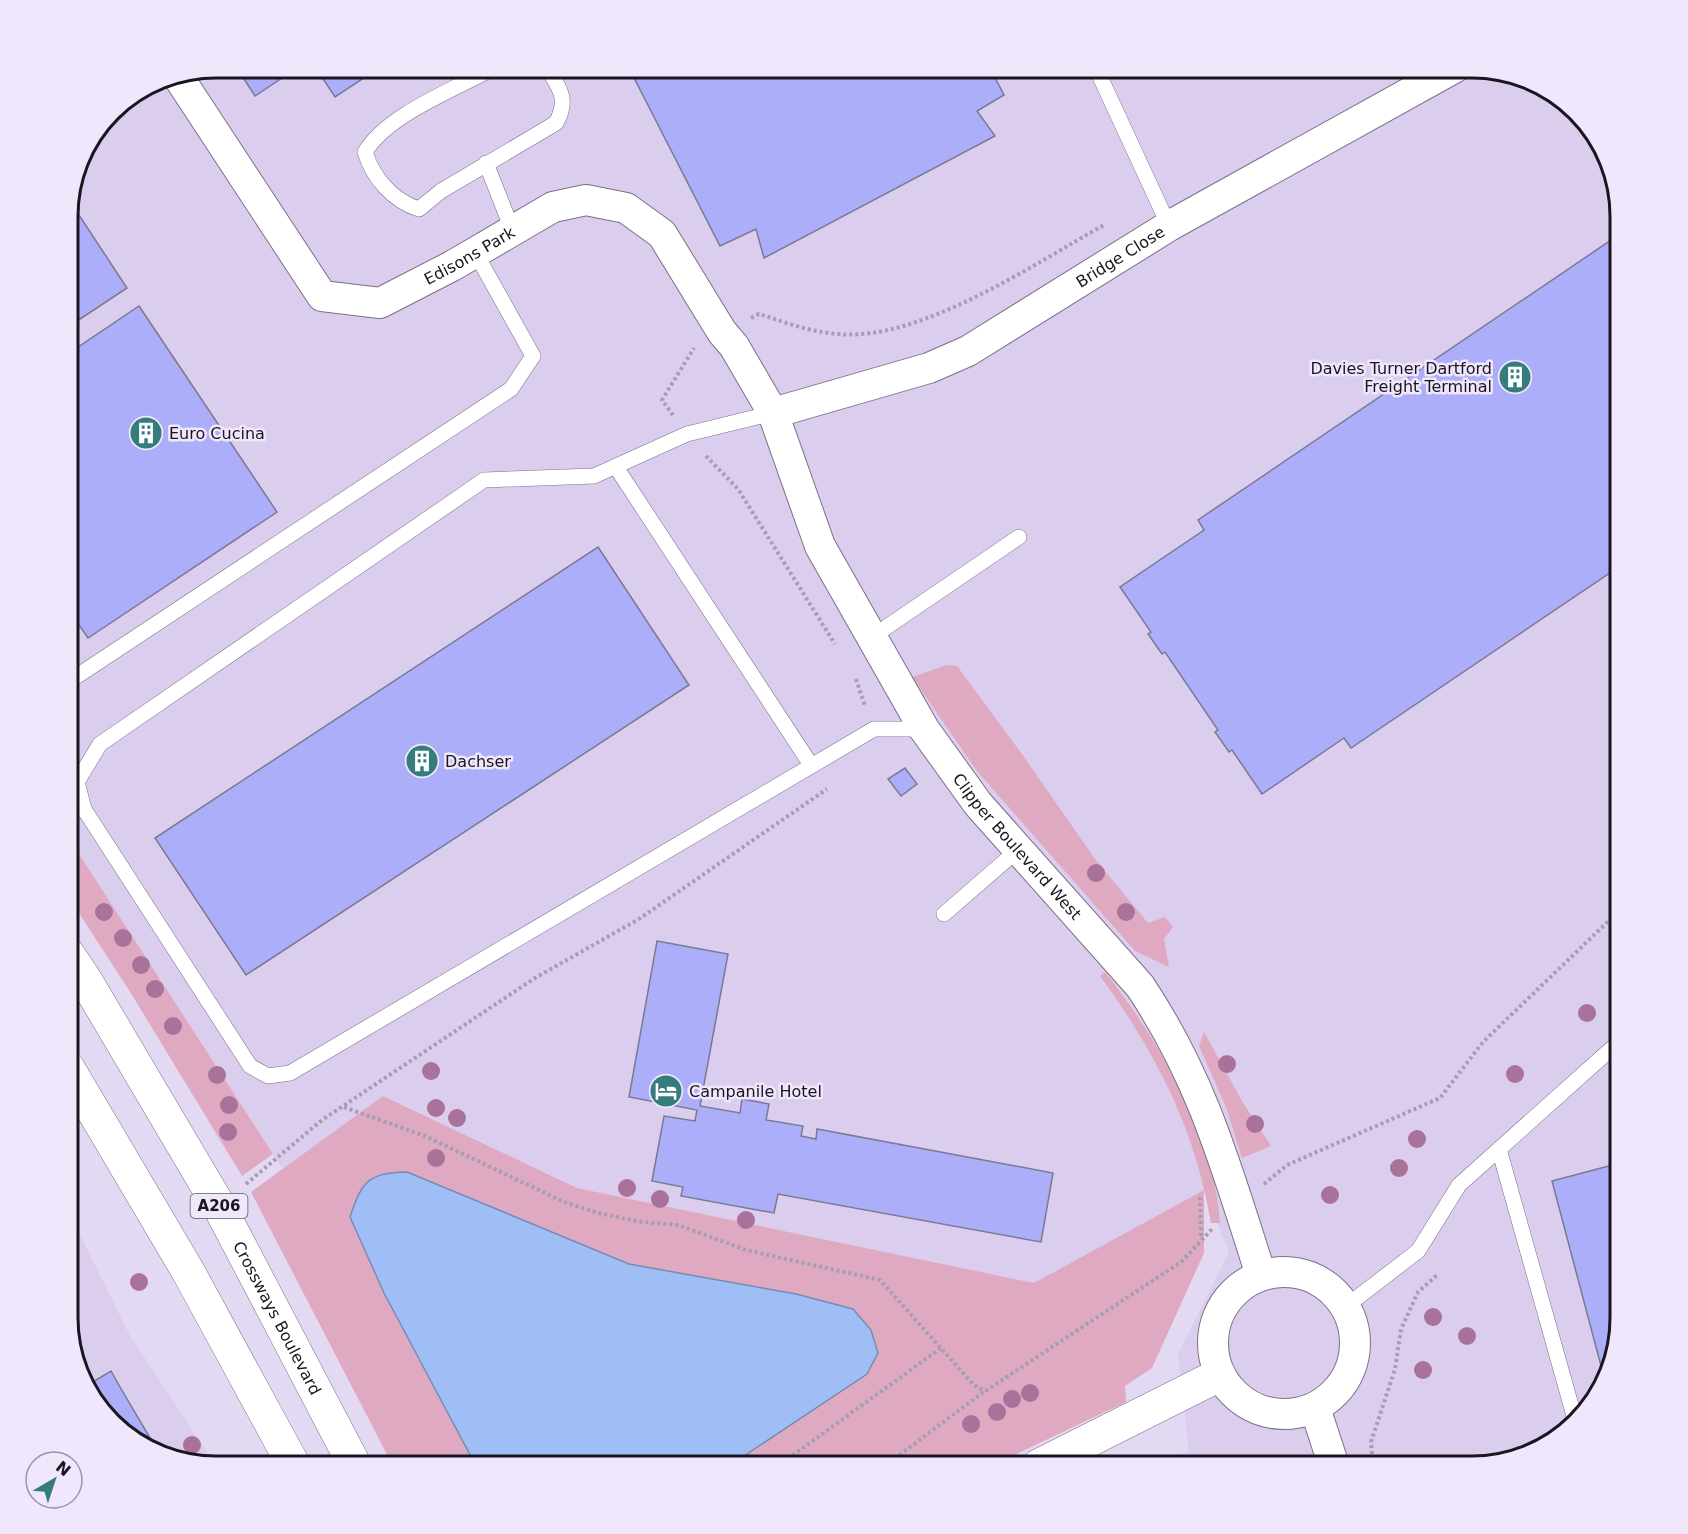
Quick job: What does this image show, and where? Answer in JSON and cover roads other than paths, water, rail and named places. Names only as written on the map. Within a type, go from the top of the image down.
[{"type":"main road","name":"Crossways Boulevard","points":[[78,970],[128,1050],[219,1206],[349,1456]]},
{"type":"main road","points":[[78,1085],[189,1273],[288,1456]]},
{"type":"main road","points":[[1059,1456],[1219,1374]]},
{"type":"street","name":"Bridge Close","points":[[773,413],[929,368],[968,351],[1168,226],[1436,78]]},
{"type":"street","name":"Edisons Park","points":[[182,83],[322,296],[380,303],[553,207],[585,200],[626,208],[662,234],[722,332],[734,346],[773,413]]},
{"type":"street","name":"Clipper Boulevard West","points":[[773,413],[820,546],[924,729],[978,804],[1140,986],[1159,1015],[1206,1110],[1225,1158],[1261,1275]]},
{"type":"street","points":[[1280,1272],[1299,1274],[1317,1280],[1333,1291],[1345,1306],[1353,1324],[1356,1344],[1353,1364],[1344,1382],[1332,1397],[1315,1408],[1293,1414],[1271,1414],[1250,1407],[1232,1393],[1219,1374],[1213,1351],[1214,1327],[1223,1305],[1239,1287],[1261,1275],[1280,1272]]},
{"type":"street","points":[[1315,1408],[1330,1456]]},
{"type":"lane","points":[[475,78],[400,119],[374,137],[365,152],[370,168],[387,190],[407,206],[419,209],[441,191],[556,123],[563,111],[561,91],[553,78]]},
{"type":"lane","points":[[1101,78],[1168,226]]},
{"type":"lane","points":[[486,164],[512,229]]},
{"type":"lane","points":[[78,675],[512,389],[532,356],[475,252]]},
{"type":"lane","points":[[78,780],[100,744],[484,480],[594,476],[687,434],[773,413]]},
{"type":"lane","points":[[616,467],[811,765]]},
{"type":"lane","points":[[872,637],[1019,537]]},
{"type":"lane","points":[[78,786],[84,809],[250,1066],[268,1076],[290,1073],[874,729],[924,729]]},
{"type":"lane","points":[[944,914],[1019,849]]},
{"type":"lane","points":[[1345,1306],[1418,1251],[1459,1185],[1610,1050]]},
{"type":"lane","points":[[1499,1149],[1573,1412]]},
{"type":"water","points":[[407,1172],[629,1264],[796,1294],[853,1309],[871,1330],[878,1353],[867,1374],[744,1456],[471,1456],[384,1293],[350,1217],[358,1195],[368,1181],[383,1174]]},
{"type":"place","name":"Davies Turner Dartford Freight Terminal","points":[[1515,377]]},
{"type":"place","name":"Euro Cucina","points":[[146,433]]},
{"type":"place","name":"Dachser","points":[[422,761]]},
{"type":"place","name":"Campanile Hotel","points":[[666,1091]]}]
